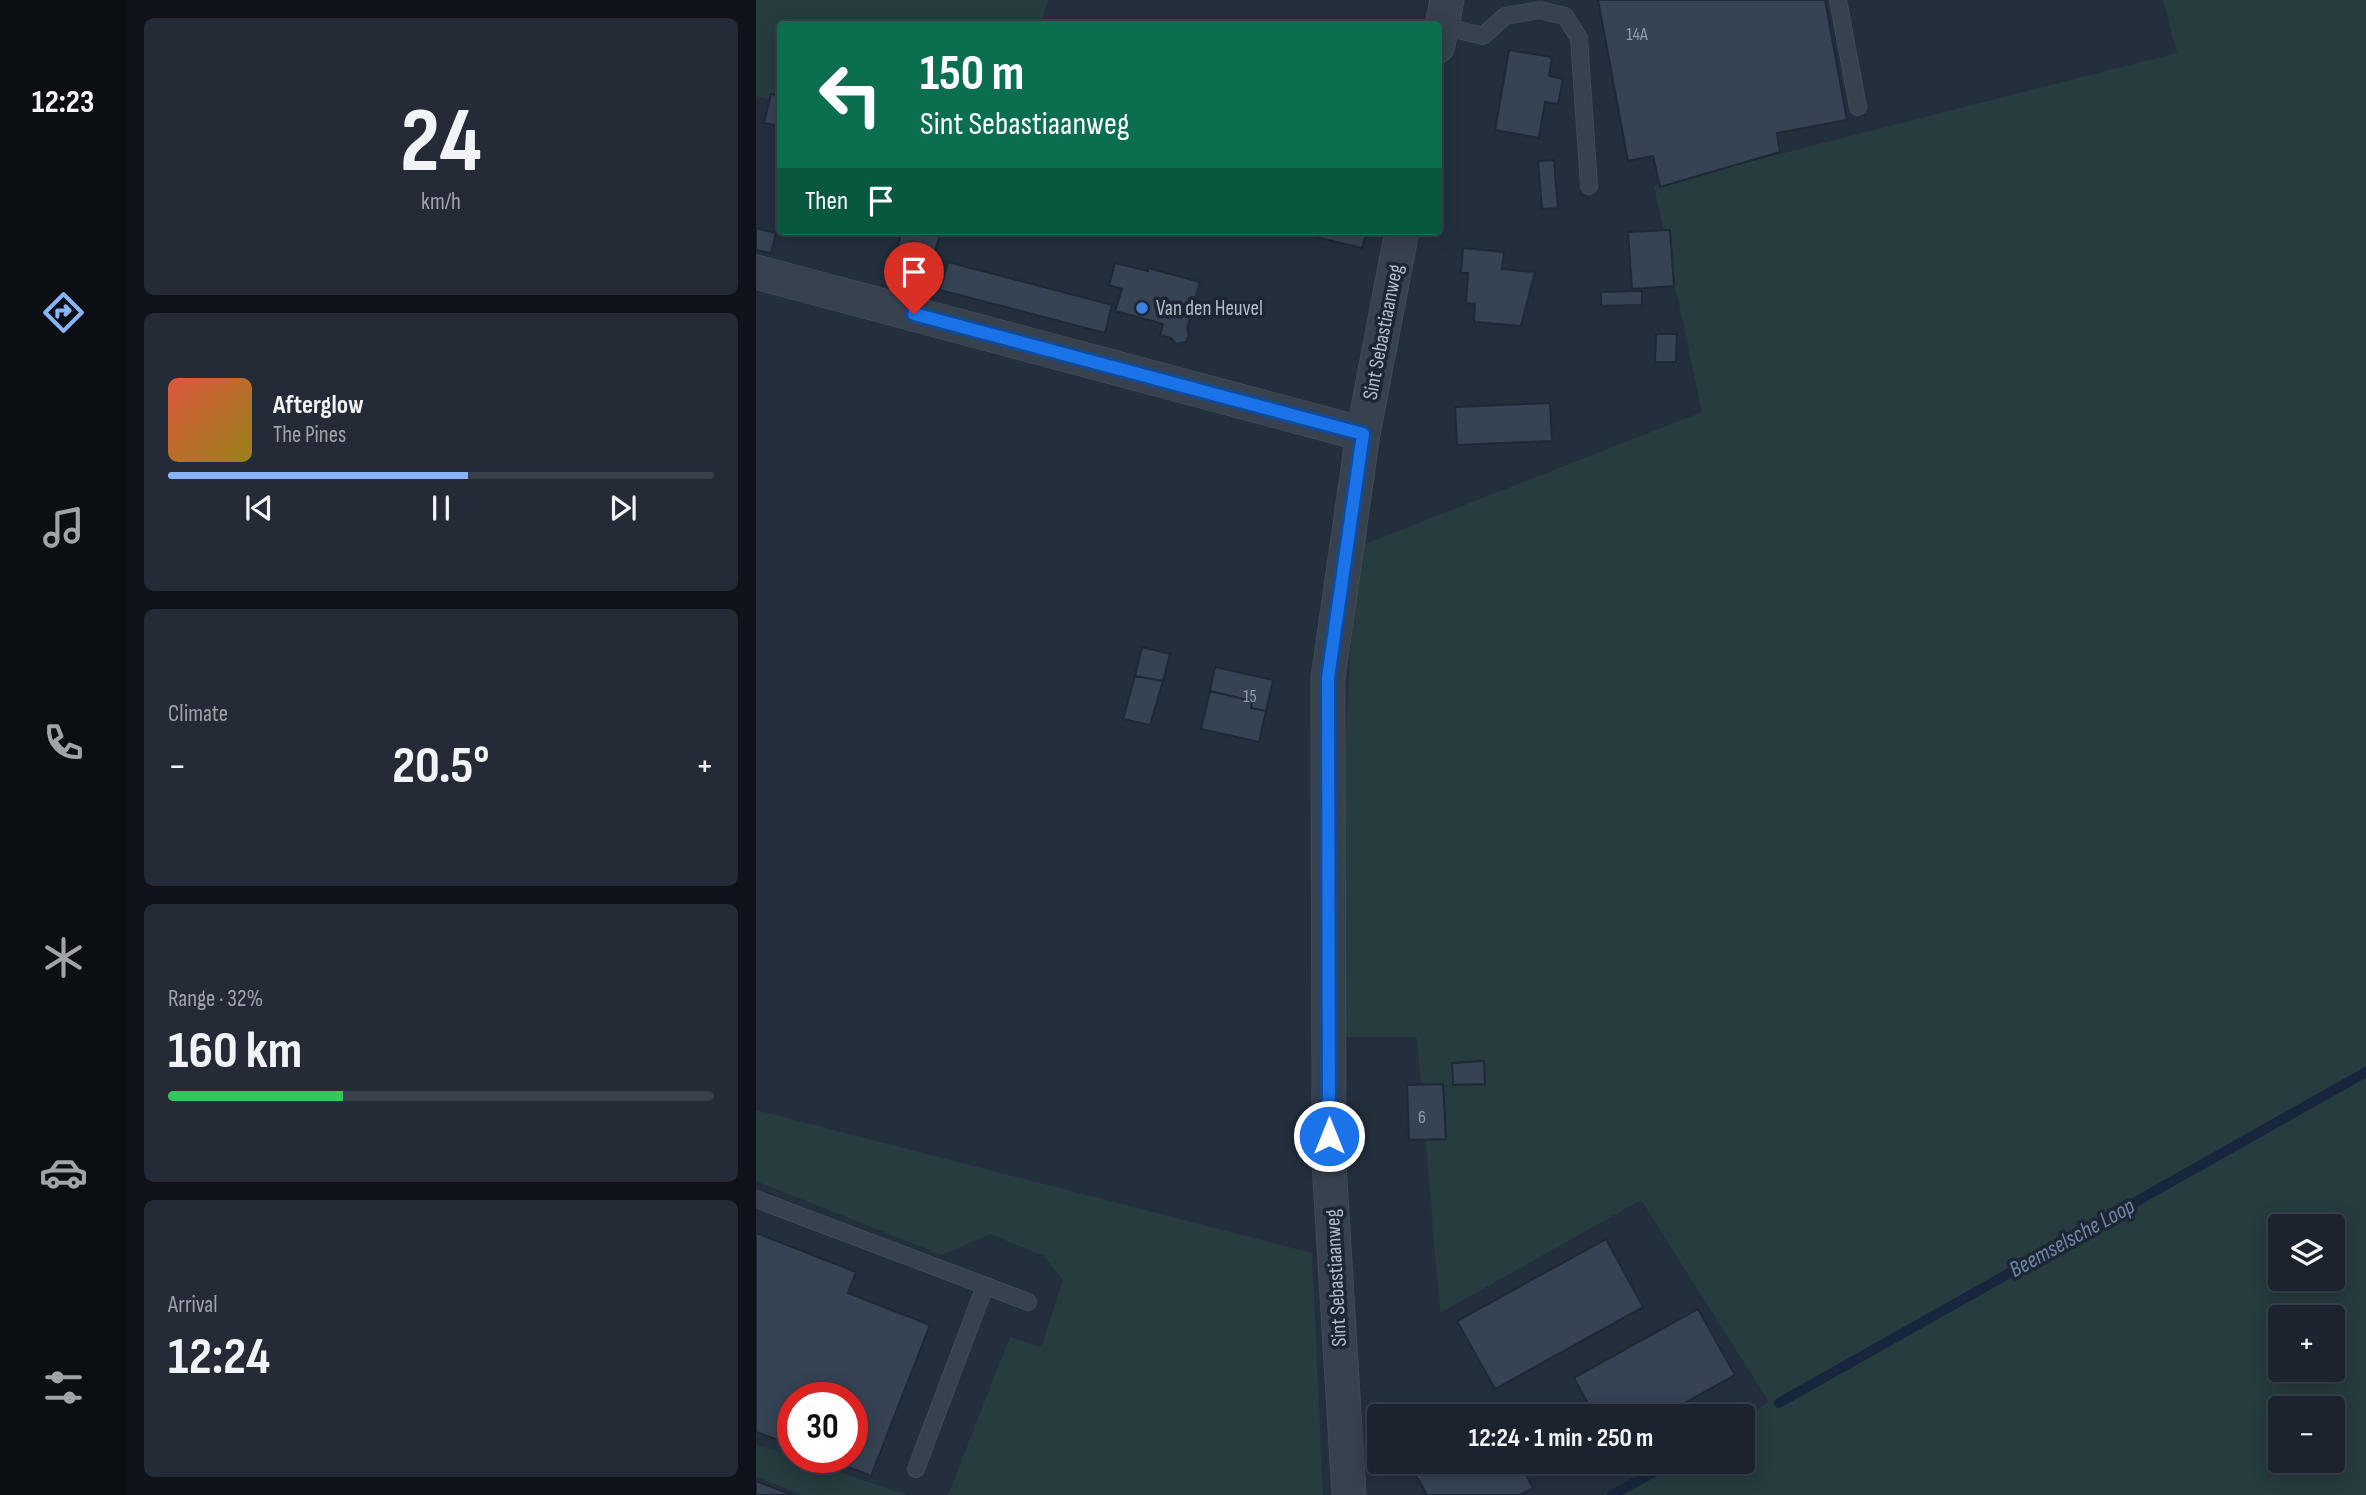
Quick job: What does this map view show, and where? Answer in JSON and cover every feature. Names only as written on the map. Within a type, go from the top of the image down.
[{"type":"street","name":"Sint Sebastiaanweg","points":[[1349,1495],[1329,1163],[1328,678],[1363,434],[1401,235]]},
{"type":"street","points":[[756,272],[1363,434]]},
{"type":"lane","points":[[1565,16],[1572,0]]},
{"type":"lane","points":[[1838,0],[1858,107]]},
{"type":"lane","points":[[1443,24],[1483,36],[1505,16],[1540,10],[1565,16],[1579,38],[1589,186]]},
{"type":"lane","points":[[756,1199],[1028,1302]]},
{"type":"lane","points":[[916,1469],[985,1286]]},
{"type":"green space","points":[[756,0],[1048,0],[1042,21],[777,21],[777,102],[756,96]]},
{"type":"green space","points":[[2163,0],[2366,0],[2366,1495],[1605,1495],[1641,1474],[1755,1474],[1755,1410],[1769,1402],[1641,1200],[1440,1313],[1417,1037],[1342,1037],[1346,730],[1360,546],[1702,412],[1654,186],[2177,53]]},
{"type":"green space","points":[[756,1110],[1312,1253],[1323,1495],[948,1495],[1010,1337],[1041,1347],[1063,1280],[1044,1256],[990,1234],[942,1255],[756,1181]]},
{"type":"green space","points":[[756,1444],[777,1451],[777,1473],[842,1473],[907,1495],[803,1495],[756,1477]]},
{"type":"building","points":[[1598,0],[1825,0],[1847,120],[1777,133],[1780,152],[1660,187],[1653,156],[1628,161]]},
{"type":"building","points":[[1509,50],[1552,57],[1549,76],[1563,79],[1558,104],[1545,102],[1539,138],[1495,130]]},
{"type":"building","points":[[771,94],[777,95],[777,125],[764,123]]},
{"type":"building","points":[[1554,160],[1558,208],[1542,209],[1538,161]]},
{"type":"building","points":[[756,228],[776,233],[771,253],[756,250]]},
{"type":"building","points":[[1670,230],[1674,286],[1632,289],[1628,232]]},
{"type":"building","points":[[901,235],[940,235],[932,262],[896,252]]},
{"type":"building","points":[[1311,235],[1366,235],[1362,248]]},
{"type":"building","points":[[1463,248],[1504,252],[1502,269],[1535,272],[1521,326],[1474,322],[1475,304],[1466,303],[1468,273],[1461,273]]},
{"type":"building","points":[[948,262],[1112,305],[1105,333],[940,290]]},
{"type":"building","points":[[1115,263],[1148,271],[1148,268],[1200,282],[1195,299],[1191,298],[1189,306],[1193,306],[1186,342],[1176,344],[1171,338],[1160,335],[1163,324],[1115,311],[1122,289],[1109,285]]},
{"type":"building","points":[[1642,291],[1642,305],[1601,306],[1601,292]]},
{"type":"building","points":[[1656,334],[1677,334],[1676,362],[1655,362]]},
{"type":"building","points":[[1550,403],[1552,441],[1457,445],[1455,407]]},
{"type":"building","points":[[1142,647],[1170,654],[1163,681],[1135,676]]},
{"type":"building","points":[[1215,667],[1273,680],[1266,711],[1251,708],[1252,701],[1210,691]]},
{"type":"building","points":[[1135,676],[1163,681],[1150,725],[1123,719]]},
{"type":"building","points":[[1210,691],[1252,701],[1251,708],[1266,711],[1259,742],[1201,729]]},
{"type":"building","points":[[1484,1061],[1485,1084],[1453,1085],[1452,1063]]},
{"type":"building","points":[[1443,1084],[1446,1139],[1409,1140],[1407,1085]]},
{"type":"building","points":[[756,1233],[856,1272],[848,1293],[930,1325],[871,1476],[863,1473],[868,1473],[868,1382],[777,1382],[777,1439],[756,1432]]},
{"type":"building","points":[[1606,1239],[1643,1307],[1495,1389],[1457,1321]]},
{"type":"building","points":[[1698,1309],[1735,1375],[1683,1404],[1588,1404],[1574,1378]]},
{"type":"building","points":[[1415,1474],[1525,1474],[1533,1488],[1520,1495],[1427,1495]]},
{"type":"building","points":[[756,1481],[792,1495],[756,1495]]},
{"type":"waterway","name":"Beemselsche Loop","points":[[1779,1403],[2366,1072]]},
{"type":"waterway","name":"Beemselsche Loop","points":[[1612,1495],[1650,1474]]},
{"type":"place","name":"Van den Heuvel","points":[[1142,308]]},
{"type":"route","points":[[914,314],[1363,434],[1328,678],[1329,1136]]}]
